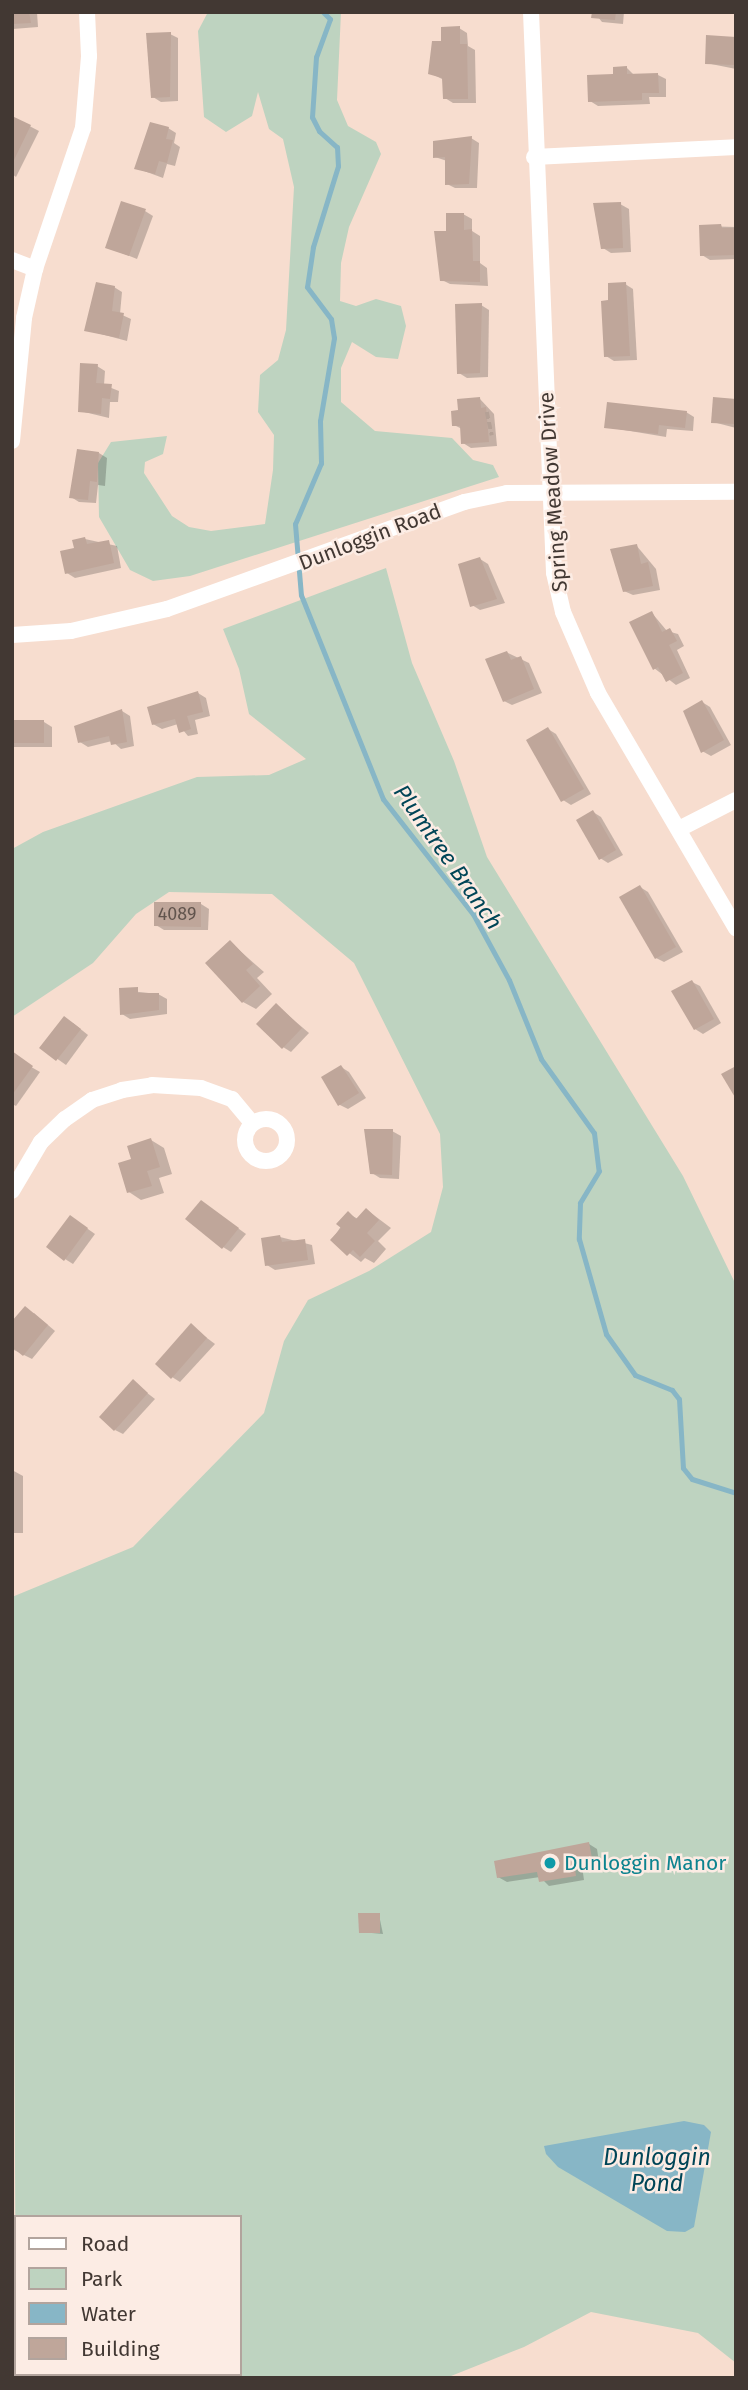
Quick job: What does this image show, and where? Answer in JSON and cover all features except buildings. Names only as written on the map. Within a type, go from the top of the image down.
[{"type":"street","points":[[12,441],[24,318],[35,269],[83,128],[89,66],[87,12]]},
{"type":"street","name":"Spring Meadow Drive","points":[[531,12],[534,157],[554,573],[563,612],[602,702],[736,928]]},
{"type":"street","points":[[534,157],[736,147]]},
{"type":"street","points":[[12,260],[35,269]]},
{"type":"street","name":"Dunloggin Road","points":[[12,635],[106,625],[284,570],[464,502],[549,490],[736,492]]},
{"type":"street","points":[[679,829],[736,800]]},
{"type":"street","points":[[12,1191],[41,1142],[65,1119],[92,1101],[122,1090],[163,1085],[201,1088],[232,1099],[253,1123]]},
{"type":"path","points":[[487,412],[492,435]]},
{"type":"green space","points":[[208,12],[341,12],[337,100],[348,126],[376,142],[381,154],[349,227],[341,263],[340,301],[356,306],[376,299],[401,306],[406,326],[398,359],[376,357],[352,342],[341,368],[341,402],[375,431],[452,438],[473,460],[493,465],[499,477],[190,576],[153,581],[130,570],[99,517],[98,463],[111,442],[167,436],[163,454],[145,462],[144,473],[172,516],[189,527],[211,531],[265,524],[273,470],[274,435],[258,412],[260,375],[278,360],[286,330],[294,187],[283,139],[269,129],[258,92],[252,116],[226,132],[204,117],[198,31]]},
{"type":"green space","points":[[386,568],[412,663],[454,761],[487,857],[683,1176],[736,1285],[736,2363],[698,2333],[591,2312],[524,2347],[446,2378],[23,2378],[242,2376],[242,2215],[15,2215],[12,1597],[133,1547],[264,1413],[284,1341],[308,1300],[369,1271],[431,1232],[443,1187],[440,1134],[354,963],[272,894],[169,892],[136,914],[93,963],[12,1017],[12,849],[43,832],[197,777],[269,775],[306,759],[249,714],[239,669],[223,629]]},
{"type":"water","name":"Dunloggin Pond","points":[[684,2121],[704,2125],[711,2132],[694,2227],[685,2232],[667,2231],[558,2167],[546,2154],[544,2146]]},
{"type":"waterway","name":"Plumtree Branch","points":[[323,12],[330,19],[316,57],[312,117],[319,131],[337,147],[338,166],[313,247],[307,287],[331,319],[334,338],[320,421],[321,463],[295,524],[301,595],[383,799],[473,914],[509,980],[541,1059],[594,1133],[599,1171],[580,1203],[579,1239],[606,1334],[635,1375],[672,1390],[679,1399],[683,1468],[692,1479],[736,1493]]},
{"type":"place","name":"Dunloggin Manor","points":[[550,1863]]}]
